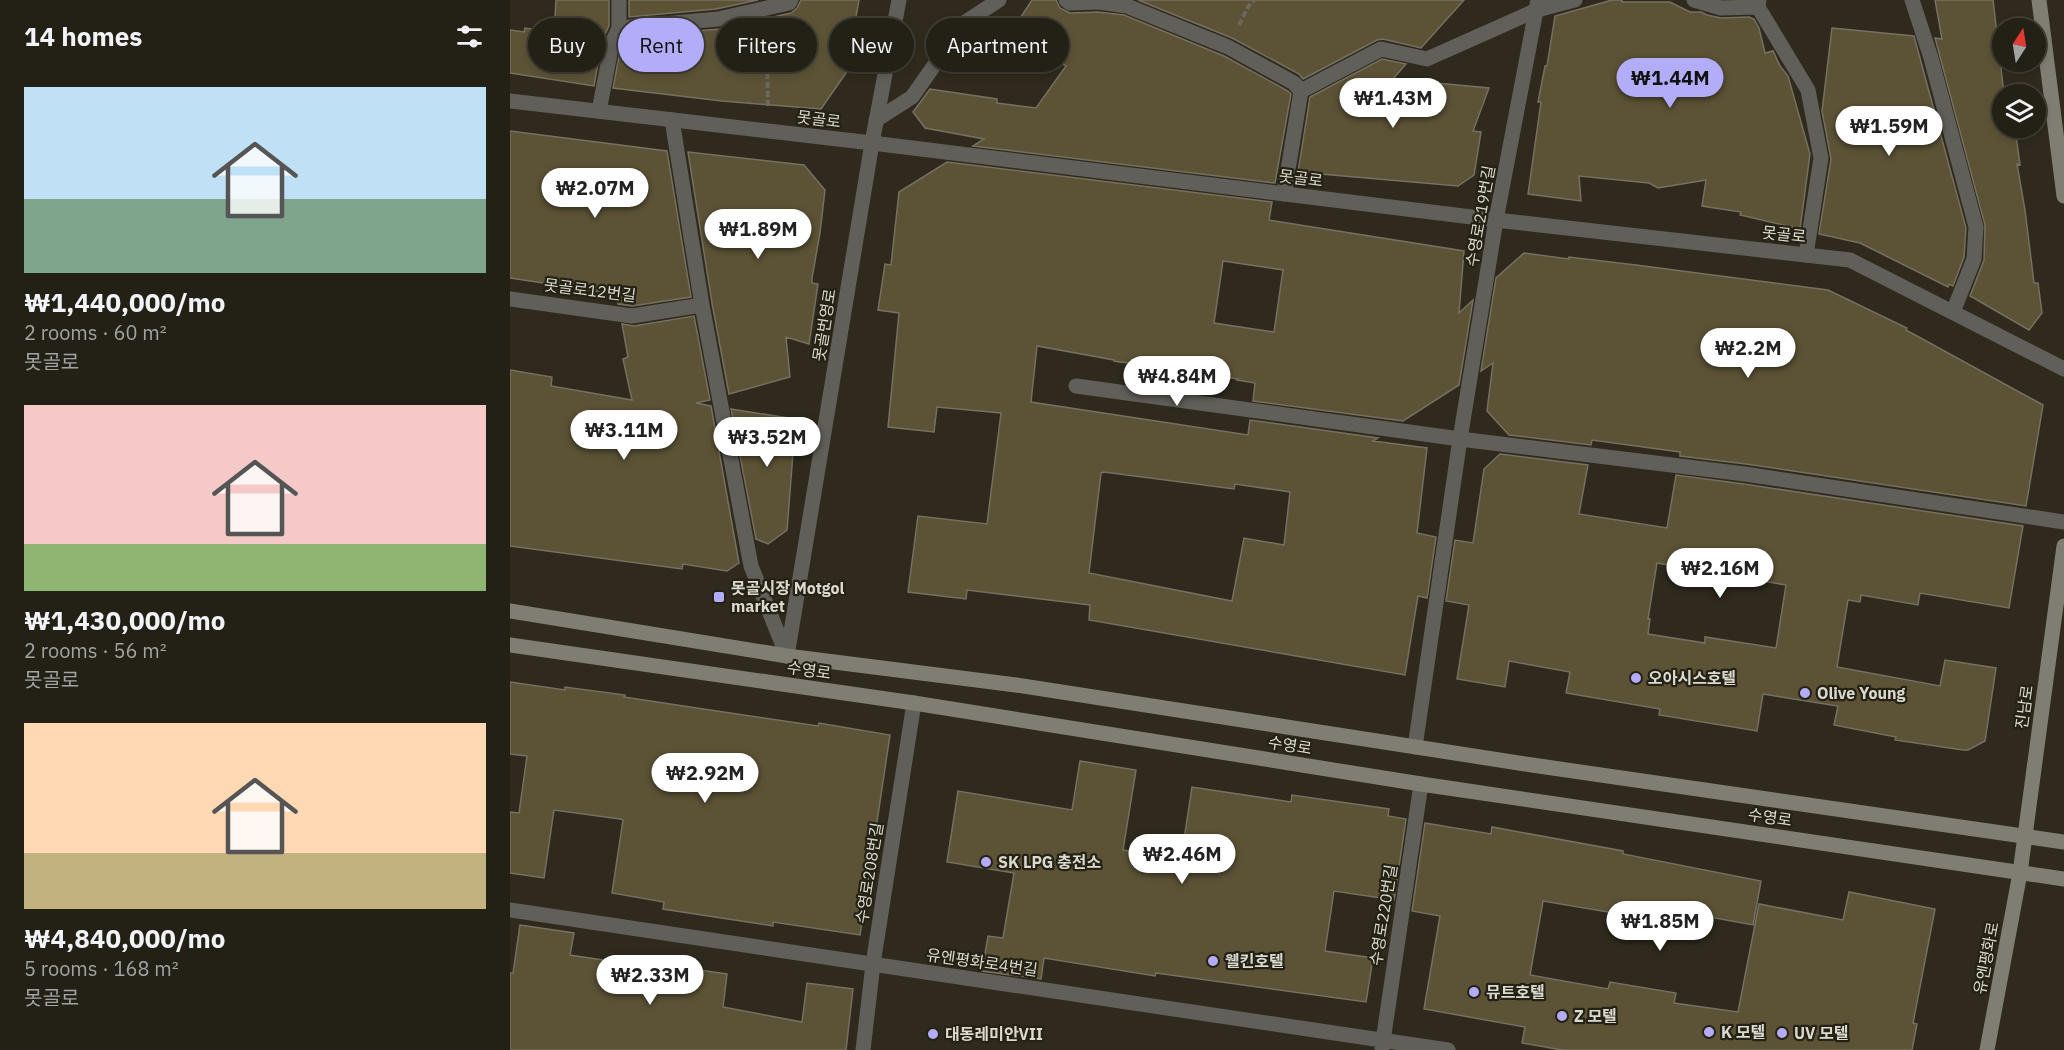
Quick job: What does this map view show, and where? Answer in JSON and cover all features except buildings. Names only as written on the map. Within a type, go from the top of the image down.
[{"type":"main road","points":[[2038,0],[2064,196]]},
{"type":"main road","name":"진남로","points":[[2020,873],[2064,546]]},
{"type":"main road","name":"수영로","points":[[510,611],[787,656],[1016,686],[2064,842]]},
{"type":"main road","name":"수영로","points":[[510,645],[914,703],[1421,784],[2064,879]]},
{"type":"main road","name":"유엔평화로","points":[[1987,1050],[2020,873]]},
{"type":"street","points":[[619,0],[619,18]]},
{"type":"street","name":"못골번영로","points":[[787,656],[872,143],[899,0]]},
{"type":"street","points":[[876,120],[912,97],[964,23],[999,0]]},
{"type":"street","points":[[1066,0],[1070,3],[1099,2],[1127,6],[1228,47],[1294,83],[1301,91]]},
{"type":"street","points":[[1301,91],[1381,49],[1427,59],[1538,5],[1575,0]]},
{"type":"street","points":[[1694,0],[1721,8],[1758,4],[1808,90],[1821,158],[1806,255]]},
{"type":"street","points":[[1912,0],[1931,58],[1976,227],[1974,259],[1953,312]]},
{"type":"street","points":[[704,20],[790,2]]},
{"type":"street","name":"수영로219번길","points":[[1415,747],[1460,439],[1496,220],[1538,5]]},
{"type":"street","points":[[599,111],[612,43],[618,30]]},
{"type":"street","points":[[1284,194],[1301,91]]},
{"type":"street","name":"못골로","points":[[510,101],[1496,220],[1850,260],[2064,369]]},
{"type":"street","name":"수영로","points":[[672,120],[702,305],[751,566],[787,656]]},
{"type":"street","name":"못골로12번길","points":[[510,299],[632,316],[702,305]]},
{"type":"street","points":[[1076,386],[1460,439],[1745,474],[2064,522]]},
{"type":"street","name":"수영로208번길","points":[[863,1050],[873,964],[914,703]]},
{"type":"street","name":"수영로220번길","points":[[1382,1045],[1421,784]]},
{"type":"street","name":"유엔평화로4번길","points":[[510,910],[873,964],[1382,1045],[1448,1050]]},
{"type":"path","points":[[768,131],[767,56],[789,28],[790,2]]},
{"type":"place","name":"못골시장 Motgol market","points":[[719,597]]},
{"type":"place","name":"오아시스호텔","points":[[1636,678]]},
{"type":"place","name":"Olive Young","points":[[1805,693]]},
{"type":"place","name":"SK LPG 충전소","points":[[986,862]]},
{"type":"place","name":"웰킨호텔","points":[[1213,961]]},
{"type":"place","name":"뮤트호텔","points":[[1474,992]]},
{"type":"place","name":"Z 모텔","points":[[1562,1016]]},
{"type":"place","name":"K 모텔","points":[[1709,1032]]},
{"type":"place","name":"UV 모텔","points":[[1782,1033]]},
{"type":"place","name":"대동레미안VII","points":[[933,1034]]}]
